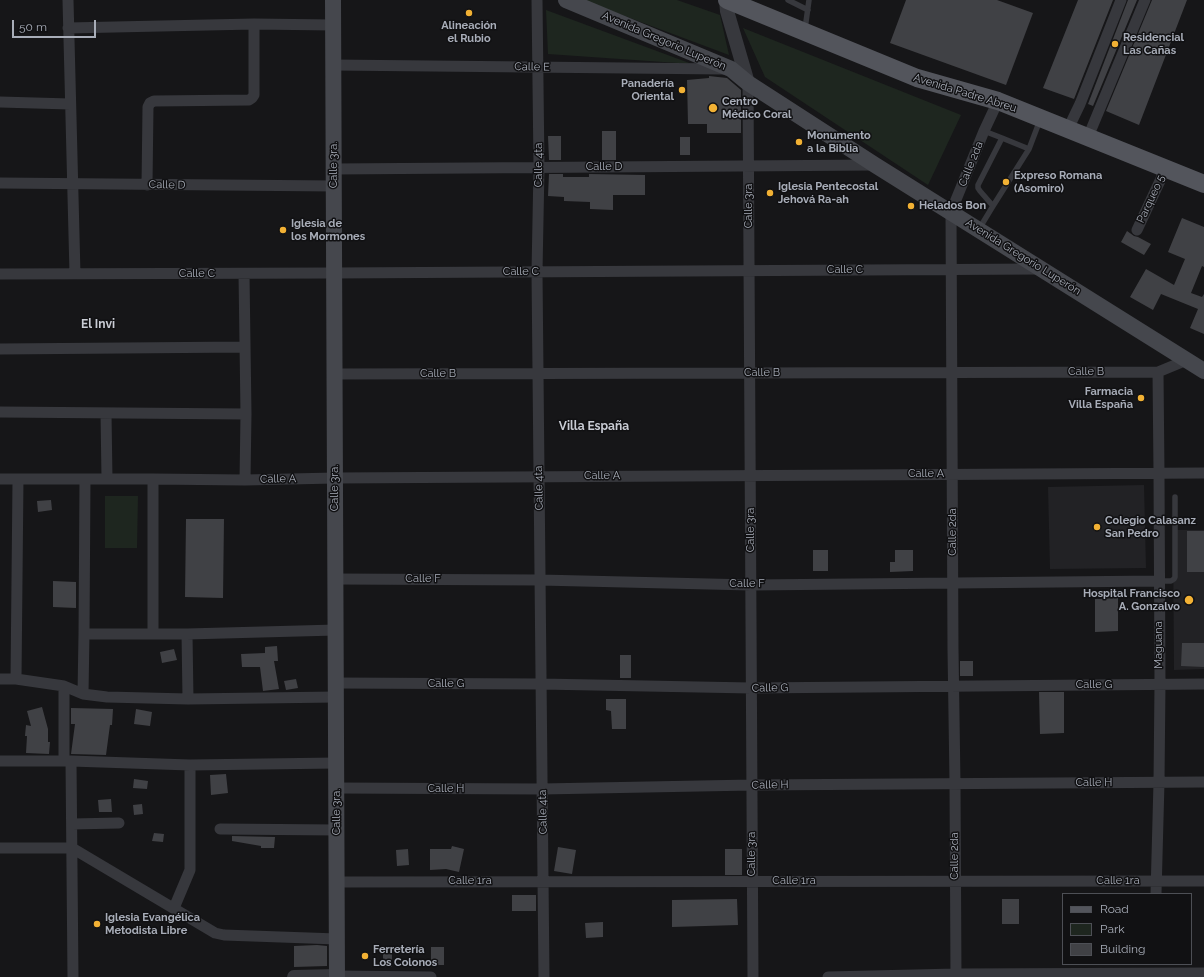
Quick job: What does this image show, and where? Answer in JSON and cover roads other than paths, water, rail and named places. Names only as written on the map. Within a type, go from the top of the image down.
[{"type":"main road","name":"Calle 3ra.","points":[[333,0],[338,977]]},
{"type":"main road","name":"Avenida Gregorio Luperón","points":[[566,0],[731,69],[748,83],[875,165],[1204,371]]},
{"type":"main road","name":"Avenida Padre Abreu","points":[[726,0],[745,3],[805,32],[917,78],[998,101],[1204,184]]},
{"type":"street","points":[[68,0],[75,274]]},
{"type":"street","name":"Calle 4ta","points":[[537,0],[539,167],[538,373],[544,977]]},
{"type":"street","points":[[726,0],[727,11],[748,83]]},
{"type":"street","points":[[1068,129],[1080,104],[1121,0]]},
{"type":"street","points":[[1088,137],[1145,0]]},
{"type":"street","points":[[68,28],[254,24],[333,25]]},
{"type":"street","points":[[147,185],[148,107],[150,103],[154,101],[249,100],[252,98],[254,95],[254,24]]},
{"type":"street","name":"Calle E","points":[[333,65],[731,69]]},
{"type":"street","name":"Calle 3ra","points":[[748,83],[753,977]]},
{"type":"street","name":"Calle 2da","points":[[956,975],[951,212],[998,101]]},
{"type":"street","points":[[0,102],[70,104]]},
{"type":"street","name":"Calle D","points":[[334,169],[875,165]]},
{"type":"street","name":"Parqueo 5","points":[[1137,230],[1166,168]]},
{"type":"street","name":"Calle D","points":[[0,183],[334,186]]},
{"type":"street","name":"Calle C","points":[[0,274],[334,274],[1043,269]]},
{"type":"street","points":[[244,274],[246,414],[245,480]]},
{"type":"street","points":[[0,350],[245,348]]},
{"type":"street","name":"Calle B","points":[[335,374],[1158,372],[1187,360]]},
{"type":"street","name":"Maguana","points":[[1156,893],[1160,684],[1158,372]]},
{"type":"street","points":[[0,412],[246,414]]},
{"type":"street","points":[[106,413],[107,479]]},
{"type":"street","name":"Calle A","points":[[0,479],[245,480],[335,478],[1204,473]]},
{"type":"street","points":[[16,679],[18,479]]},
{"type":"street","points":[[83,694],[84,479]]},
{"type":"street","points":[[153,479],[153,634]]},
{"type":"street","name":"Calle F","points":[[336,579],[540,580],[751,585],[1159,581]]},
{"type":"street","points":[[84,634],[187,634],[336,630]]},
{"type":"street","points":[[187,634],[188,699]]},
{"type":"street","name":"Calle G","points":[[0,679],[16,679],[64,686],[83,694],[107,697],[188,699],[336,690],[541,684],[751,688],[1204,684]]},
{"type":"street","points":[[64,686],[72,824],[73,977]]},
{"type":"street","points":[[0,761],[68,761],[190,766],[336,763]]},
{"type":"street","points":[[174,908],[190,870],[190,766]]},
{"type":"street","name":"Calle H","points":[[337,788],[542,789],[752,785],[1204,782]]},
{"type":"street","points":[[72,824],[119,823]]},
{"type":"street","points":[[220,830],[337,830]]},
{"type":"street","points":[[0,848],[72,848],[215,933],[224,935],[337,939]]},
{"type":"street","name":"Calle 1ra","points":[[337,882],[1204,881]]},
{"type":"street","points":[[828,977],[1158,971],[1204,973]]},
{"type":"street","points":[[294,977],[431,977]]},
{"type":"lane","points":[[788,0],[808,10]]},
{"type":"lane","points":[[805,32],[809,0]]},
{"type":"lane","points":[[979,230],[1029,149],[1041,118]]},
{"type":"lane","points":[[984,131],[1029,149]]},
{"type":"lane","points":[[993,206],[980,192],[978,185],[1002,138]]},
{"type":"lane","points":[[1159,581],[1171,581],[1175,577],[1175,497]]},
{"type":"place","name":"Alineación el Rubio","points":[[469,13]]},
{"type":"place","name":"Residencial Las Cañas","points":[[1115,44]]},
{"type":"place","name":"Panadería Oriental","points":[[682,90]]},
{"type":"place","name":"Centro Médico Coral","points":[[713,108]]},
{"type":"place","name":"Monumento a la Biblia","points":[[799,142]]},
{"type":"place","name":"Expreso Romana (Asomiro)","points":[[1006,182]]},
{"type":"place","name":"Iglesia Pentecostal Jehová Ra-ah","points":[[770,193]]},
{"type":"place","name":"Helados Bon","points":[[911,206]]},
{"type":"place","name":"Iglesia de los Mormones","points":[[283,230]]},
{"type":"place","name":"Farmacia Villa España","points":[[1141,398]]},
{"type":"place","name":"Colegio Calasanz San Pedro","points":[[1097,527]]},
{"type":"place","name":"Hospital Francisco A. Gonzalvo","points":[[1189,600]]},
{"type":"place","name":"Iglesia Evangélica Metodista Libre","points":[[97,924]]},
{"type":"place","name":"Ferretería Los Colonos","points":[[365,956]]},
{"type":"district","name":"El Invi","points":[[98,324]]},
{"type":"district","name":"Villa España","points":[[594,426]]}]
